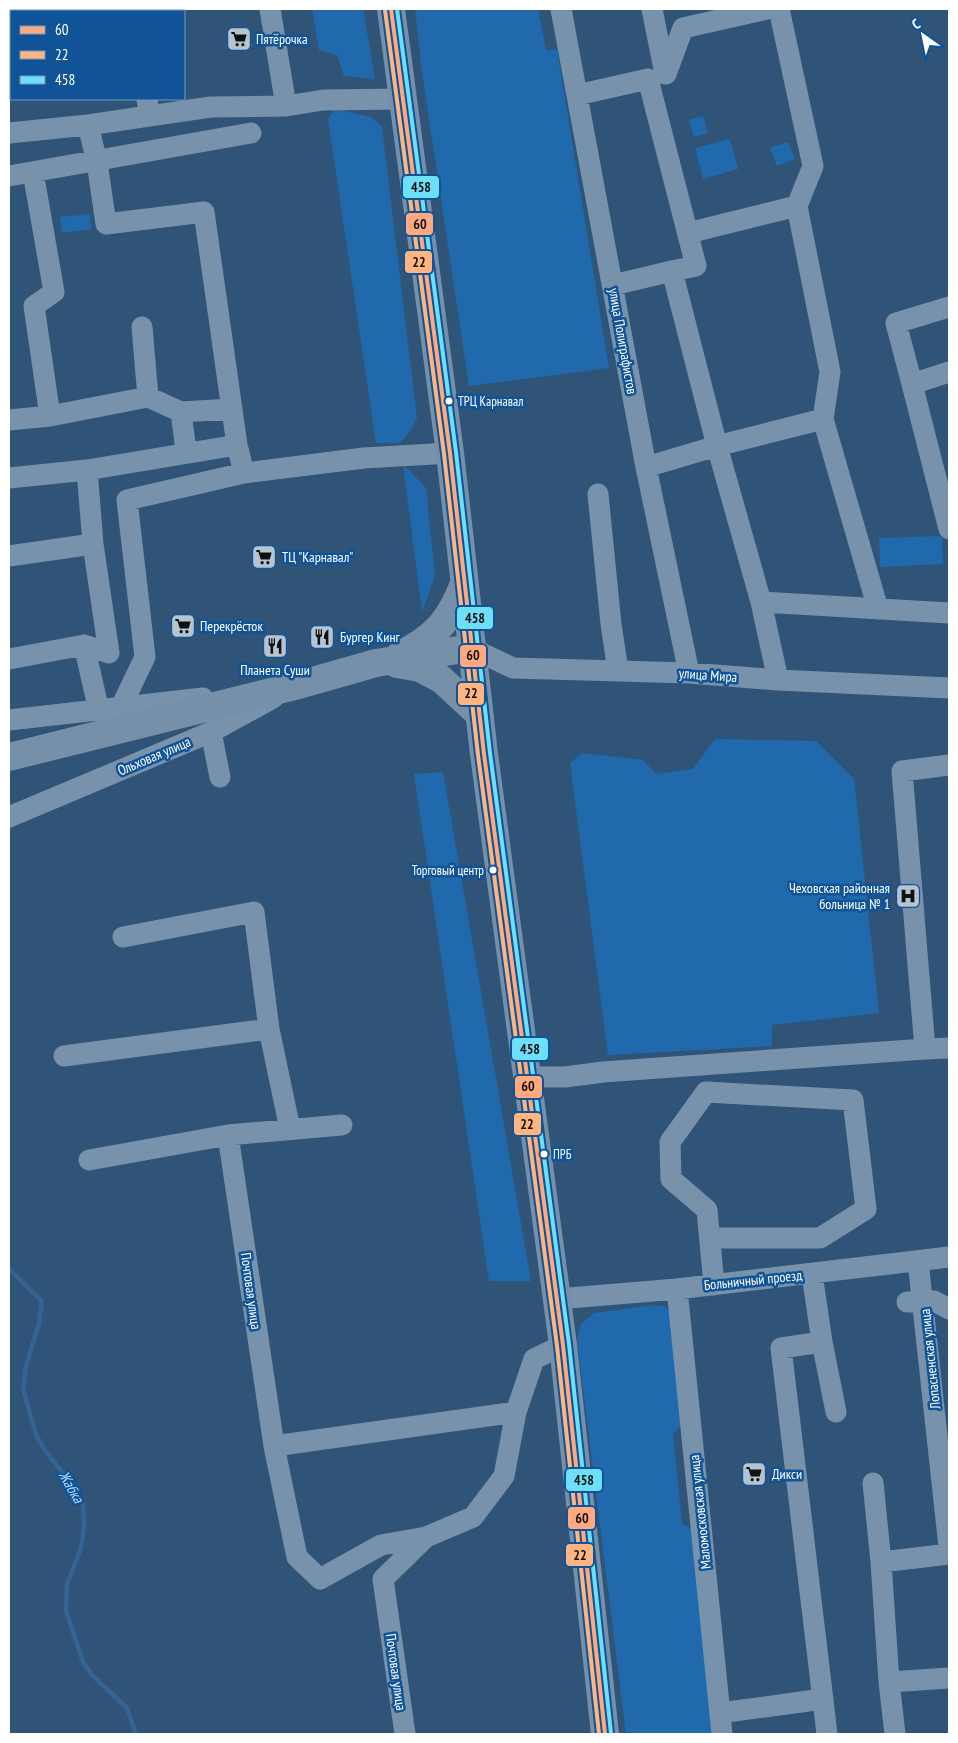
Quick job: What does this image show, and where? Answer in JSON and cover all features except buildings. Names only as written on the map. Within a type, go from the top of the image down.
[{"type":"main road","points":[[391,9],[450,453],[479,714],[563,1345],[605,1734]]},
{"type":"main road","points":[[386,662],[418,645],[437,630],[453,611],[464,584]]},
{"type":"main road","name":"Ольховая улица","points":[[9,757],[386,662],[471,648]]},
{"type":"main road","points":[[386,662],[420,668],[441,679],[479,714]]},
{"type":"street","points":[[270,9],[286,106]]},
{"type":"street","name":"улица Полиграфистов","points":[[561,9],[612,285],[631,432],[646,468],[689,673]]},
{"type":"street","points":[[612,285],[696,266],[657,76],[652,9]]},
{"type":"street","points":[[577,95],[657,76],[683,28],[767,9]]},
{"type":"street","points":[[780,9],[813,166],[797,206],[830,372],[823,418],[878,608]]},
{"type":"street","points":[[9,134],[88,125],[148,108],[286,106],[323,100],[403,99]]},
{"type":"street","points":[[88,125],[97,162],[106,224],[204,212],[237,445],[244,473]]},
{"type":"street","points":[[9,176],[97,162],[251,133]]},
{"type":"street","points":[[33,172],[54,292],[34,306],[50,416]]},
{"type":"street","points":[[688,234],[797,206]]},
{"type":"street","points":[[672,272],[717,446],[761,602],[778,680]]},
{"type":"street","points":[[949,306],[896,323],[949,530]]},
{"type":"street","points":[[142,327],[148,397]]},
{"type":"street","points":[[912,384],[949,372]]},
{"type":"street","points":[[9,420],[50,416],[148,397],[181,412],[232,409]]},
{"type":"street","points":[[181,412],[186,452]]},
{"type":"street","points":[[646,468],[717,446],[823,418]]},
{"type":"street","points":[[9,478],[87,470],[237,445]]},
{"type":"street","points":[[110,710],[145,657],[127,500],[244,473],[364,458],[450,453]]},
{"type":"street","points":[[9,659],[84,644],[109,653],[93,544],[87,470]]},
{"type":"street","points":[[598,494],[611,624],[618,671]]},
{"type":"street","points":[[9,556],[93,544]]},
{"type":"street","points":[[761,602],[949,613]]},
{"type":"street","points":[[84,644],[110,710]]},
{"type":"street","name":"улица Мира","points":[[471,648],[513,668],[689,673],[778,680],[949,688]]},
{"type":"street","name":"Ольховая улица","points":[[9,720],[110,710],[295,686]]},
{"type":"street","name":"Ольховая улица","points":[[9,817],[211,732],[295,686]]},
{"type":"street","points":[[211,732],[220,777]]},
{"type":"street","points":[[925,1049],[902,771],[949,765]]},
{"type":"street","points":[[123,937],[254,912],[269,1029],[290,1128]]},
{"type":"street","points":[[64,1056],[269,1029]]},
{"type":"street","points":[[527,1077],[565,1077],[622,1070],[949,1046],[949,1048]]},
{"type":"street","points":[[710,1238],[820,1238],[866,1209],[853,1100],[706,1092],[670,1142],[671,1179],[707,1210],[714,1285]]},
{"type":"street","points":[[89,1160],[228,1135],[290,1128],[342,1125]]},
{"type":"street","name":"Почтовая улица","points":[[228,1135],[274,1446],[297,1557],[320,1579],[381,1545],[426,1537],[474,1517],[504,1476],[516,1412],[534,1359],[563,1345]]},
{"type":"street","points":[[820,1238],[819,1273],[822,1342],[836,1412]]},
{"type":"street","name":"Больничный проезд","points":[[557,1299],[677,1289],[949,1257]]},
{"type":"street","name":"Лопасненская улица","points":[[918,1261],[916,1302],[949,1547]]},
{"type":"street","name":"Маломосковская улица","points":[[677,1289],[722,1734]]},
{"type":"street","points":[[916,1302],[934,1301],[949,1309]]},
{"type":"street","points":[[822,1342],[781,1348],[827,1734]]},
{"type":"street","points":[[274,1446],[516,1412]]},
{"type":"street","points":[[873,1483],[895,1734]]},
{"type":"street","name":"Почтовая улица","points":[[405,1734],[383,1579],[426,1537]]},
{"type":"street","points":[[881,1562],[949,1554]]},
{"type":"street","points":[[889,1682],[949,1678]]},
{"type":"street","points":[[720,1712],[824,1698]]},
{"type":"shaded area","points":[[312,9],[363,9],[375,79],[344,76],[337,55],[319,50]]},
{"type":"shaded area","points":[[415,9],[538,9],[546,50],[557,49],[609,368],[469,386],[422,72]]},
{"type":"shaded area","points":[[335,109],[371,117],[382,127],[417,419],[400,443],[376,443],[328,119]]},
{"type":"shaded area","points":[[703,116],[708,133],[694,137],[689,120]]},
{"type":"shaded area","points":[[730,139],[738,169],[703,179],[695,148]]},
{"type":"shaded area","points":[[788,142],[795,159],[777,166],[770,148]]},
{"type":"shaded area","points":[[90,214],[91,229],[62,233],[60,217]]},
{"type":"shaded area","points":[[403,464],[426,488],[435,576],[422,612]]},
{"type":"shaded area","points":[[942,536],[943,564],[880,567],[879,538]]},
{"type":"shaded area","points":[[715,739],[816,741],[854,779],[879,1013],[772,1025],[772,1046],[608,1055],[570,763],[582,753],[643,760],[656,774],[693,769]]},
{"type":"shaded area","points":[[443,772],[531,1281],[489,1281],[414,774]]},
{"type":"shaded area","points":[[654,1305],[666,1307],[672,1316],[683,1424],[673,1434],[682,1523],[694,1531],[712,1734],[626,1734],[577,1340],[581,1324],[594,1313]]},
{"type":"waterway","name":"Жабка","points":[[9,1269],[42,1301],[39,1323],[26,1366],[23,1388],[36,1435],[46,1452],[75,1488],[83,1505],[84,1526],[81,1548],[67,1584],[66,1611],[83,1662],[92,1675],[127,1708],[136,1734]]},
{"type":"transit line","name":"60","points":[[391,9],[450,453],[484,754],[563,1345],[605,1734]]},
{"type":"transit line","name":"458","points":[[397,9],[456,452],[490,753],[569,1344],[611,1733]]},
{"type":"transit line","name":"22","points":[[385,10],[444,454],[478,755],[557,1346],[599,1734]]},
{"type":"place","name":"Пятёрочка","points":[[239,39]]},
{"type":"place","name":"ТРЦ Карнавал","points":[[449,401]]},
{"type":"place","name":"ТЦ \"Карнавал\"","points":[[264,557]]},
{"type":"place","name":"Перекрёсток","points":[[183,626]]},
{"type":"place","name":"Бургер Кинг","points":[[322,637]]},
{"type":"place","name":"Планета Суши","points":[[275,646]]},
{"type":"place","name":"Торговый центр","points":[[493,870]]},
{"type":"place","name":"Чеховская районная больница № 1","points":[[908,896]]},
{"type":"place","name":"ПРБ","points":[[544,1154]]},
{"type":"place","name":"Дикси","points":[[754,1474]]}]
